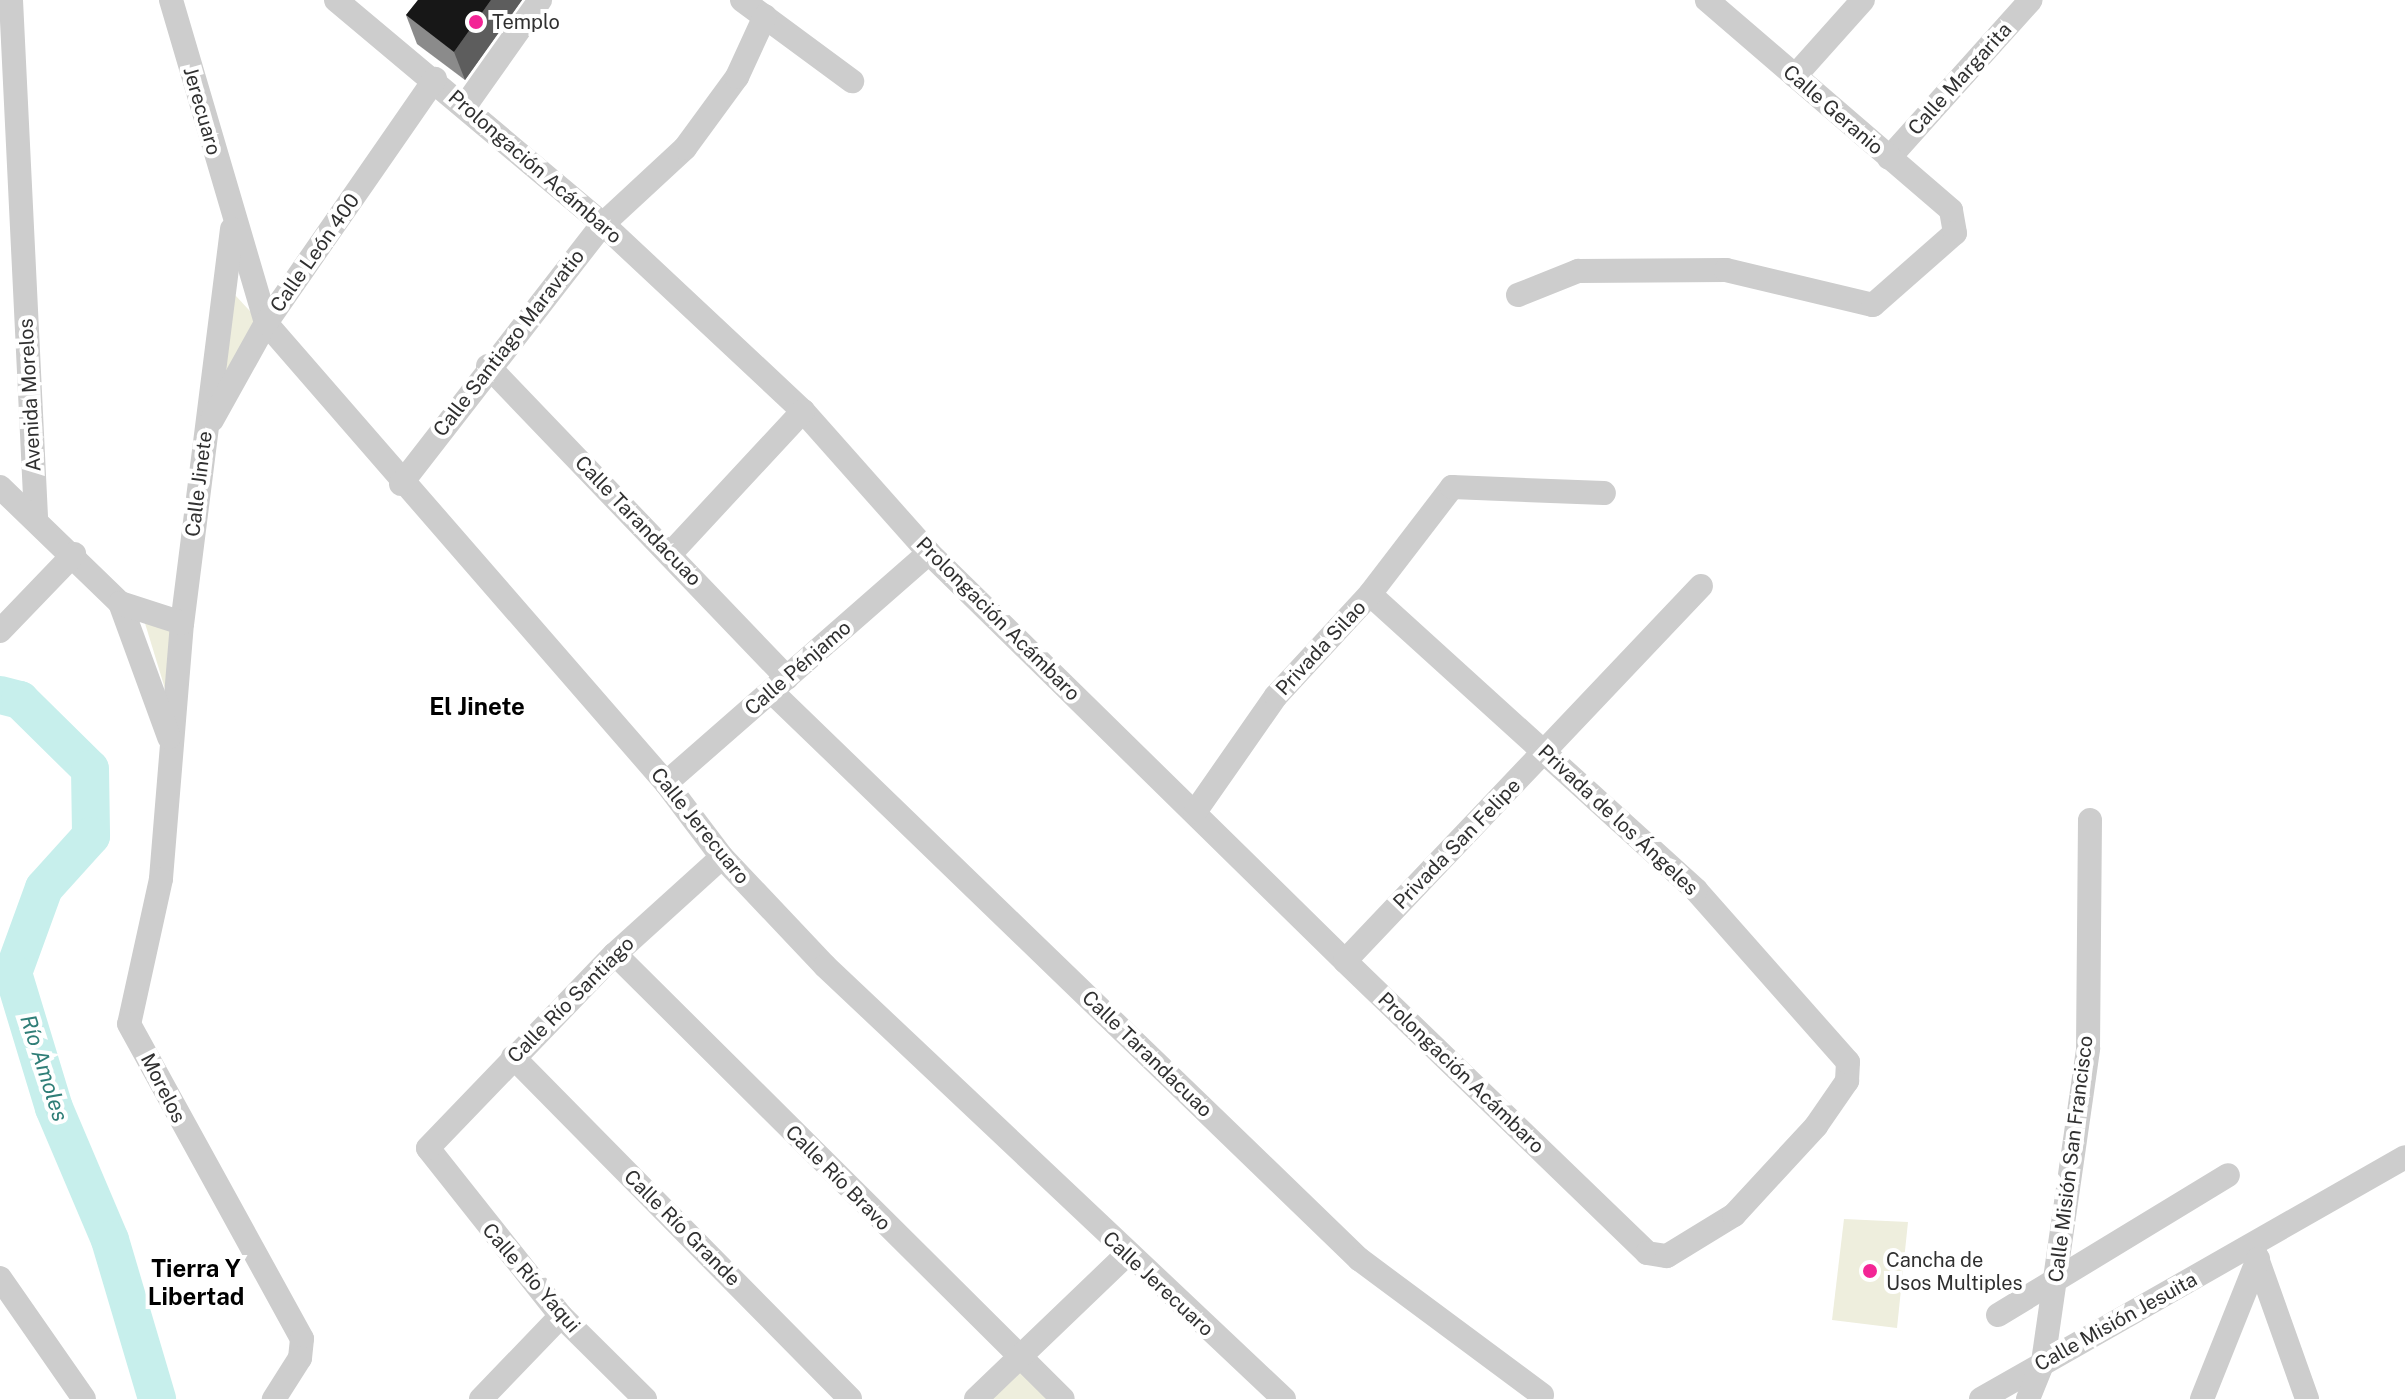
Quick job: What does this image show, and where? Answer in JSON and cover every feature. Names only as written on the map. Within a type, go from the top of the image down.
[{"type":"street","name":"Avenida Morelos","points":[[11,0],[6,57],[36,516]]},
{"type":"street","name":"Jerecuaro","points":[[171,0],[233,222]]},
{"type":"street","name":"Prolongación Acámbaro","points":[[336,0],[435,79],[603,224],[803,411],[929,553],[1647,1253]]},
{"type":"street","points":[[465,106],[540,0]]},
{"type":"street","points":[[742,0],[852,81]]},
{"type":"street","name":"Calle Geranio","points":[[1518,295],[1578,271],[1726,270],[1873,305],[1955,233],[1956,222],[1889,158],[1707,0]]},
{"type":"street","points":[[1795,76],[1863,0]]},
{"type":"street","name":"Calle Margarita","points":[[1889,158],[2031,0]]},
{"type":"street","name":"Calle Santiago Maravatio","points":[[401,484],[488,366],[603,224],[685,148],[737,77],[765,16]]},
{"type":"street","name":"Calle León 400","points":[[205,433],[266,323],[435,79]]},
{"type":"street","name":"Calle Jerecuaro","points":[[233,222],[266,323],[401,484],[666,783],[722,857],[1126,1255],[1284,1399]]},
{"type":"street","name":"Calle Jinete","points":[[173,747],[182,623],[233,222]]},
{"type":"street","name":"Calle Tarandacuao","points":[[488,366],[671,553],[779,684],[1359,1259],[1542,1395]]},
{"type":"street","points":[[671,553],[803,411]]},
{"type":"street","points":[[0,487],[36,516],[120,603],[173,747]]},
{"type":"street","name":"Privada Silao","points":[[1195,812],[1276,696],[1370,594],[1452,487],[1604,493]]},
{"type":"street","name":"Calle Pénjamo","points":[[666,783],[929,553]]},
{"type":"street","points":[[0,631],[74,554]]},
{"type":"street","name":"Privada San Felipe","points":[[1345,961],[1701,586]]},
{"type":"street","name":"Privada de los Ángeles","points":[[1370,594],[1696,890],[1848,1062],[1847,1081],[1816,1126],[1734,1215],[1667,1256],[1647,1253]]},
{"type":"street","points":[[120,603],[182,623]]},
{"type":"street","name":"Morelos","points":[[173,747],[161,879],[129,1024],[302,1339],[282,1395]]},
{"type":"street","name":"Calle Misión San Francisco","points":[[2028,1399],[2043,1362],[2088,1048],[2090,820]]},
{"type":"street","name":"Calle Río Santiago","points":[[428,1148],[615,954],[722,857]]},
{"type":"street","name":"Calle Río Bravo","points":[[615,954],[1017,1357],[1063,1399]]},
{"type":"street","name":"Calle Río Grande","points":[[513,1057],[850,1399]]},
{"type":"street","name":"Calle Río Yaqui","points":[[428,1148],[561,1316],[645,1399]]},
{"type":"street","name":"Calle Misión Jesuita","points":[[1981,1399],[2043,1362],[2255,1253],[2405,1157]]},
{"type":"street","points":[[1998,1315],[2228,1175]]},
{"type":"street","points":[[2202,1399],[2255,1253]]},
{"type":"street","points":[[2255,1253],[2307,1399]]},
{"type":"street","points":[[976,1399],[1126,1255]]},
{"type":"street","points":[[0,1278],[84,1399]]},
{"type":"street","points":[[481,1399],[561,1316]]},
{"type":"green space","points":[[235,295],[263,325],[219,391]]},
{"type":"green space","points":[[144,620],[173,629],[166,692]]},
{"type":"green space","name":"Cancha de Usos Multiples","points":[[1844,1219],[1908,1222],[1897,1328],[1832,1320]]},
{"type":"green space","points":[[1017,1357],[1063,1399],[976,1399]]},
{"type":"building","points":[[418,0],[491,0],[454,52],[406,15]]},
{"type":"waterway","name":"Río Amoles","points":[[0,695],[20,700],[90,769],[91,836],[44,888],[13,973],[54,1108],[110,1240],[157,1399]]},
{"type":"place","name":"Templo","points":[[476,22]]},
{"type":"place","name":"Cancha de Usos Multiples","points":[[1870,1271]]},
{"type":"district","name":"El Jinete","points":[[477,707]]},
{"type":"district","name":"Tierra Y Libertad","points":[[196,1283]]}]
